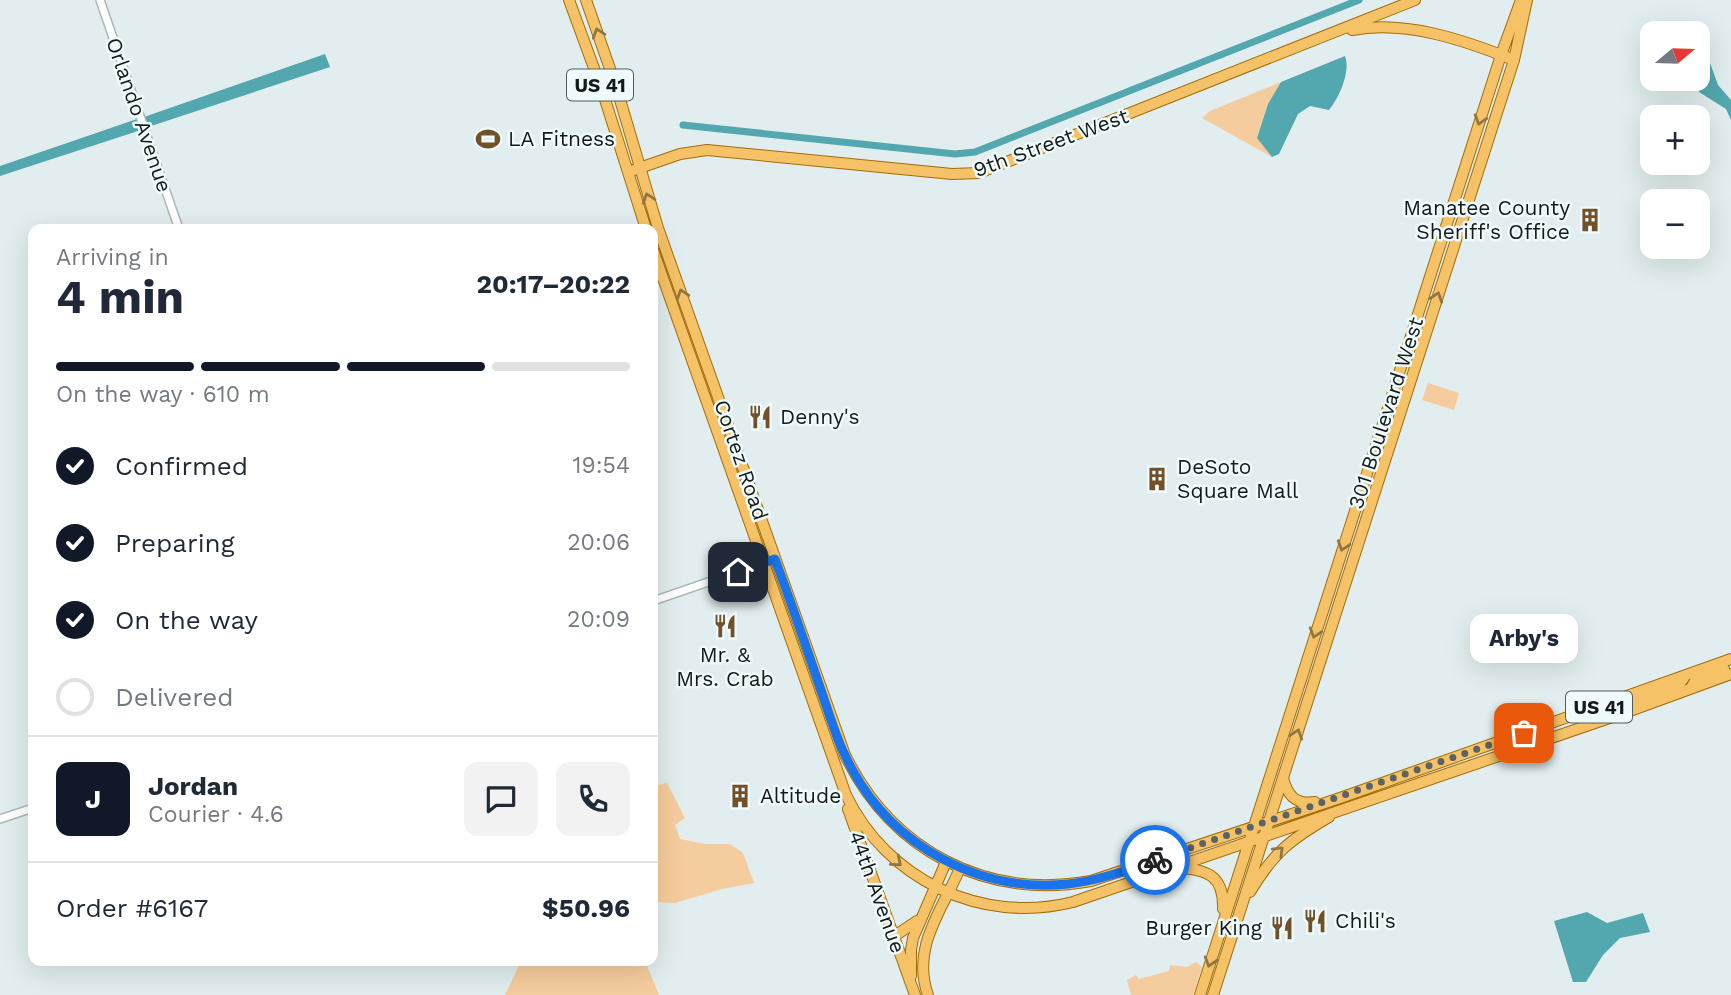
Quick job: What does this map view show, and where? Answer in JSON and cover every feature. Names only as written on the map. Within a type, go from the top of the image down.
[{"type":"main road","name":"US 41","points":[[569,0],[602,90],[644,224]]},
{"type":"main road","name":"Cortez Road","points":[[586,0],[617,86],[639,168],[836,732],[856,777],[870,797],[894,825],[947,862],[989,878],[1025,884],[1051,885],[1091,881],[1253,827]]},
{"type":"main road","name":"9th Street West","points":[[628,172],[680,154],[707,150],[952,174],[979,173],[1415,0]]},
{"type":"main road","name":"301 Boulevard West","points":[[1200,995],[1247,842],[1521,0]]},
{"type":"main road","name":"301 Boulevard West","points":[[1241,907],[1514,60],[1527,0]]},
{"type":"main road","points":[[1332,34],[1373,27],[1409,29],[1514,60]]},
{"type":"main road","name":"Cortez Road","points":[[658,264],[843,788],[857,815],[883,849],[909,871],[949,894],[1007,908],[1066,904],[1173,868]]},
{"type":"main road","name":"US 41","points":[[1173,868],[1264,836],[1343,802],[1731,659]]},
{"type":"main road","points":[[1691,689],[1695,681],[1731,666]]},
{"type":"main road","name":"US 41","points":[[1253,827],[1343,802],[1586,726],[1731,674]]},
{"type":"main road","points":[[1586,726],[1604,713],[1677,687],[1684,677]]},
{"type":"main road","points":[[1283,777],[1288,793],[1299,802],[1343,802]]},
{"type":"main road","name":"44th Avenue","points":[[843,788],[849,813],[915,995]]},
{"type":"main road","points":[[1213,995],[1241,907],[1264,869],[1276,853],[1343,802]]},
{"type":"main road","points":[[915,995],[910,971],[911,950],[947,862]]},
{"type":"main road","points":[[928,995],[922,972],[923,950],[960,868]]},
{"type":"main road","points":[[1173,868],[1201,870],[1216,881],[1223,899],[1221,926]]},
{"type":"main road","points":[[894,937],[923,916]]},
{"type":"street","name":"Orlando Avenue","points":[[100,0],[177,224]]},
{"type":"street","points":[[658,599],[775,559]]},
{"type":"street","points":[[0,819],[28,810]]},
{"type":"shaded area","points":[[1281,82],[1268,104],[1257,137],[1272,157],[1202,118],[1210,111]]},
{"type":"shaded area","points":[[1428,383],[1459,393],[1454,410],[1422,400]]},
{"type":"shaded area","points":[[667,783],[685,818],[675,825],[680,839],[705,844],[730,844],[743,853],[754,883],[675,903],[658,902],[658,785]]},
{"type":"shaded area","points":[[1196,962],[1202,967],[1193,995],[1131,995],[1127,980],[1136,975],[1139,979],[1169,971],[1170,965],[1187,967]]},
{"type":"shaded area","points":[[519,966],[647,966],[659,995],[505,995]]},
{"type":"water","points":[[325,54],[330,67],[148,127],[144,117]]},
{"type":"water","points":[[1345,56],[1345,77],[1333,105],[1329,110],[1310,106],[1298,114],[1279,154],[1272,157],[1257,138],[1268,104],[1281,82]]},
{"type":"water","points":[[1710,63],[1718,85],[1731,100],[1731,120],[1726,109],[1699,92],[1710,91]]},
{"type":"water","points":[[137,119],[141,130],[0,176],[0,166]]},
{"type":"water","points":[[1587,912],[1607,923],[1643,913],[1650,932],[1620,938],[1603,955],[1586,982],[1573,982],[1554,921]]},
{"type":"waterway","points":[[683,125],[955,154],[975,152],[1359,0]]},
{"type":"way so far","points":[[1155,860],[1524,733]]},
{"type":"place","name":"LA Fitness","points":[[488,139]]},
{"type":"place","name":"Manatee County Sheriff's Office","points":[[1590,220]]},
{"type":"place","name":"Denny's","points":[[760,417]]},
{"type":"place","name":"DeSoto Square Mall","points":[[1157,479]]},
{"type":"place","name":"Mr. & Mrs. Crab","points":[[725,626]]},
{"type":"place","name":"Arby's","points":[[1524,733]]},
{"type":"place","name":"Altitude","points":[[740,796]]},
{"type":"place","name":"Chili's","points":[[1315,921]]},
{"type":"place","name":"Burger King","points":[[1282,928]]},
{"type":"route","points":[[738,572],[775,559],[850,766],[877,807],[894,825],[922,847],[938,858],[978,875],[1013,883],[1042,885],[1091,881],[1155,860]]}]
